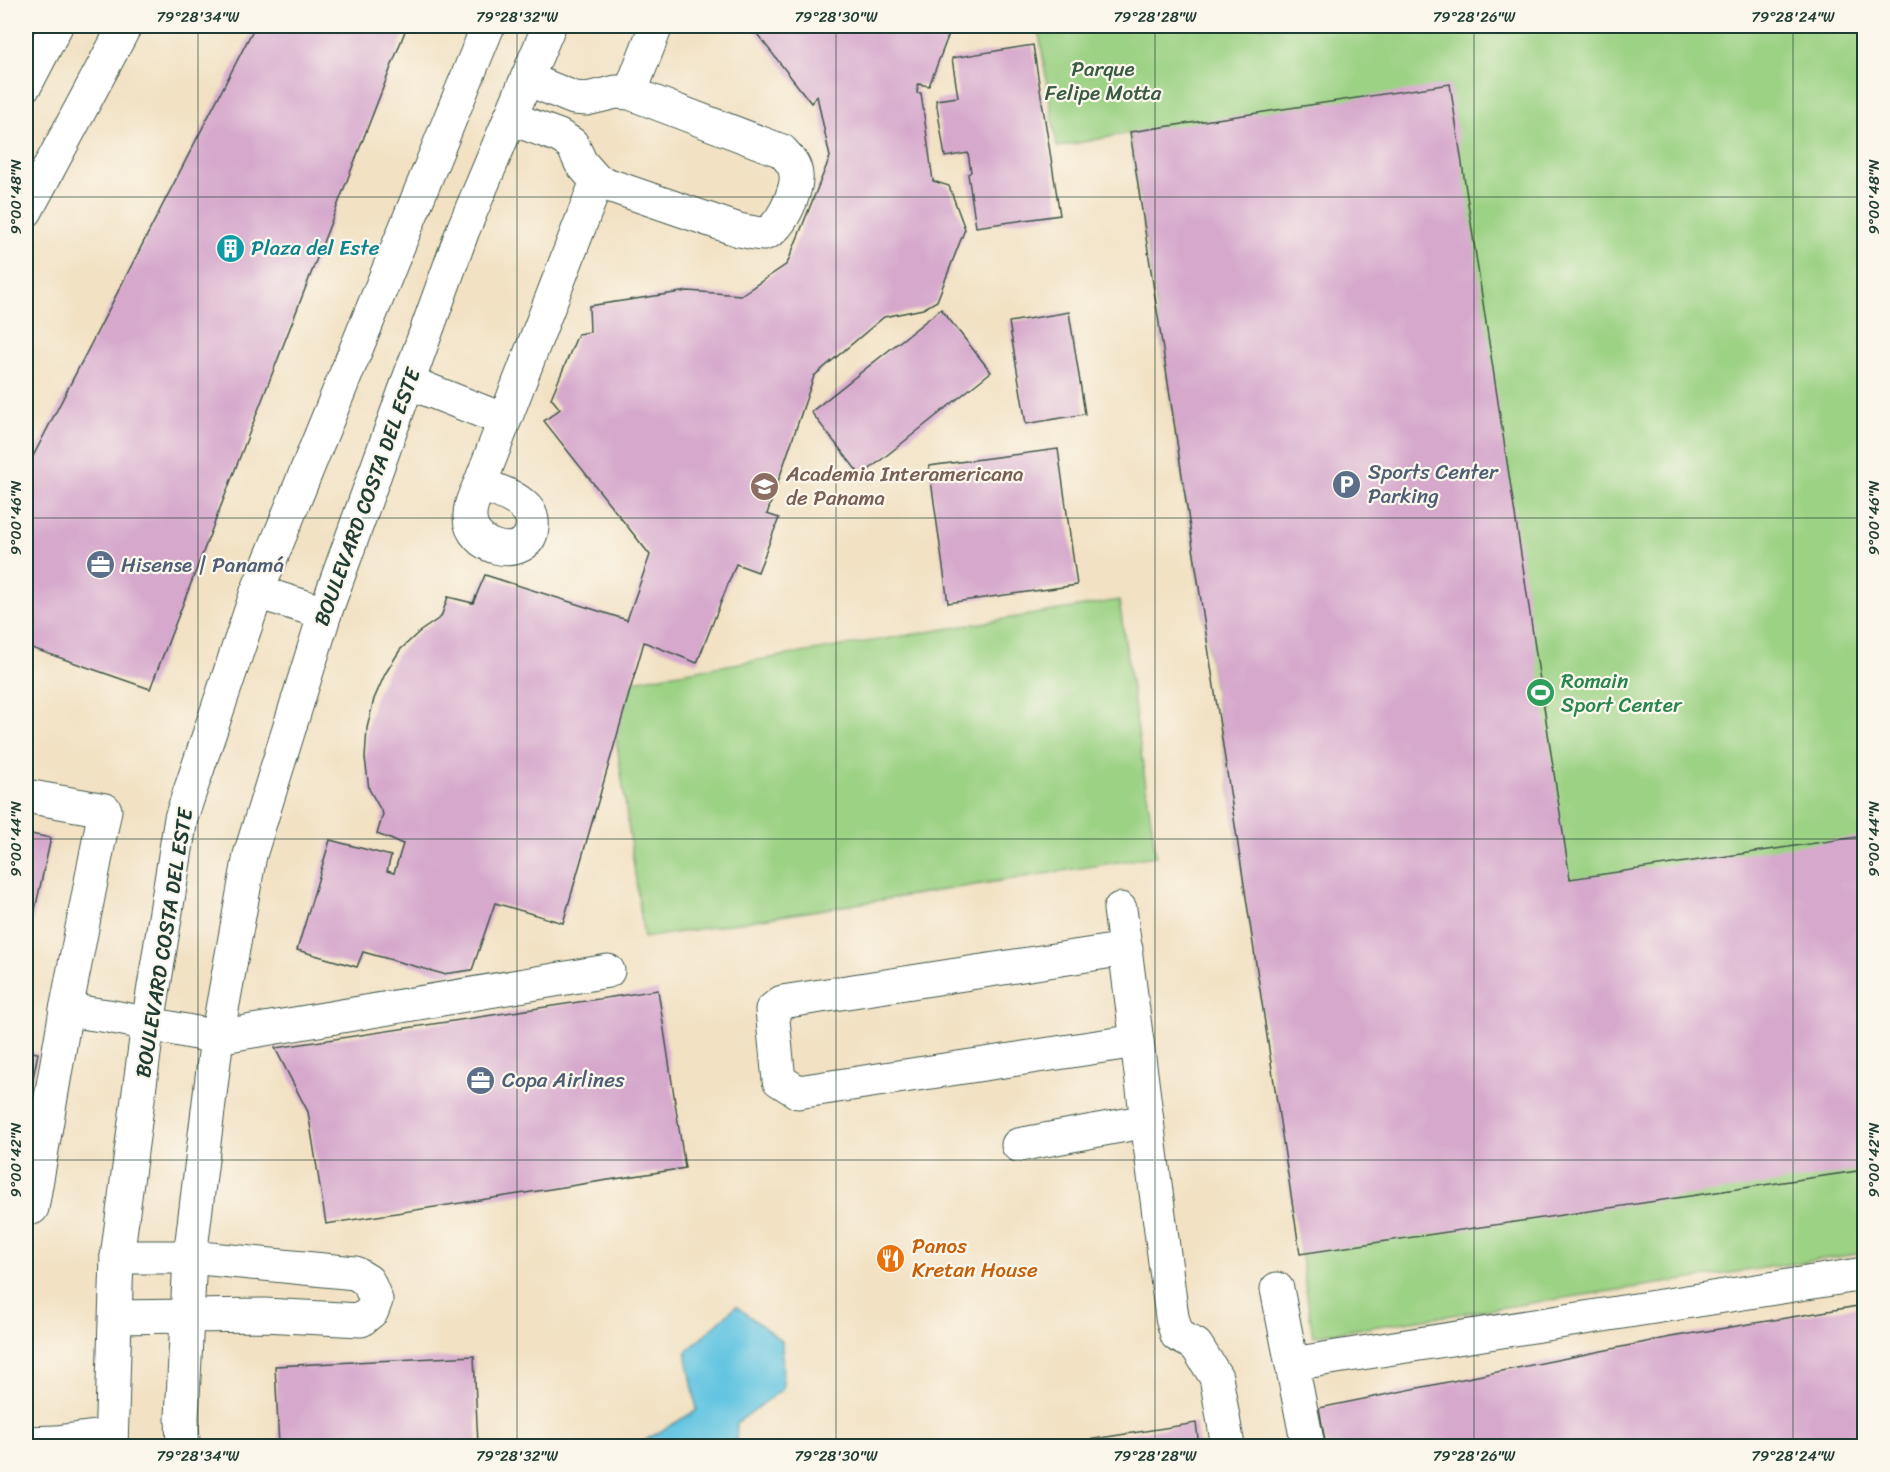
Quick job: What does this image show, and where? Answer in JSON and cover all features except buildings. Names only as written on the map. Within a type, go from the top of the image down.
[{"type":"main road","points":[[26,84],[56,26]]},
{"type":"main road","points":[[26,212],[124,26]]},
{"type":"main road","name":"BOULEVARD COSTA DEL ESTE","points":[[111,1441],[117,1257],[148,1024],[180,818],[257,592],[488,26]]},
{"type":"main road","name":"BOULEVARD COSTA DEL ESTE","points":[[183,1446],[182,1418],[190,1257],[217,1036],[250,855],[325,613],[408,382],[463,230],[549,26]]},
{"type":"main road","points":[[630,93],[656,26]]},
{"type":"main road","points":[[510,118],[559,136],[572,144],[581,163],[597,181],[739,230],[763,234],[772,230],[783,216],[795,188],[796,176],[793,163],[782,151],[630,93],[616,92],[587,99],[574,98],[527,79]]},
{"type":"main road","points":[[480,484],[597,181]]},
{"type":"main road","points":[[408,382],[504,420]]},
{"type":"main road","points":[[257,592],[325,613]]},
{"type":"main road","points":[[26,796],[105,810],[66,1010],[32,1208]]},
{"type":"main road","points":[[1120,909],[1172,1317],[1177,1335],[1196,1345],[1216,1377],[1228,1446]]},
{"type":"main road","points":[[1126,949],[782,1002],[772,1010],[779,1080],[798,1092],[1137,1041]]},
{"type":"main road","points":[[66,1010],[217,1036],[608,971]]},
{"type":"main road","points":[[1018,1145],[1147,1121]]},
{"type":"main road","points":[[116,1317],[264,1316],[361,1320],[372,1311],[376,1300],[368,1281],[355,1273],[190,1257],[117,1257]]},
{"type":"main road","points":[[1292,1364],[1864,1274]]},
{"type":"main road","points":[[1277,1289],[1308,1446]]},
{"type":"main road","points":[[26,1443],[111,1441]]},
{"type":"green space","name":"Romain Sport Center","points":[[1038,26],[1864,26],[1864,1253],[1313,1336],[1130,133],[1057,147]]},
{"type":"green space","points":[[1119,600],[1156,856],[644,938],[616,737],[632,681]]},
{"type":"water","points":[[736,1306],[782,1341],[783,1389],[737,1423],[736,1446],[645,1446],[644,1441],[697,1410],[686,1352]]},
{"type":"place","name":"Plaza del Este","points":[[230,248]]},
{"type":"place","name":"Sports Center Parking","points":[[1347,484]]},
{"type":"place","name":"Academia Interamericana de Panama","points":[[765,486]]},
{"type":"place","name":"Hisense | Panamá","points":[[100,565]]},
{"type":"place","name":"Romain Sport Center","points":[[1540,693]]},
{"type":"place","name":"Copa Airlines","points":[[481,1080]]},
{"type":"place","name":"Panos Kretan House","points":[[891,1258]]},
{"type":"park label","name":"Parque Felipe Motta","points":[[1103,81]]}]
